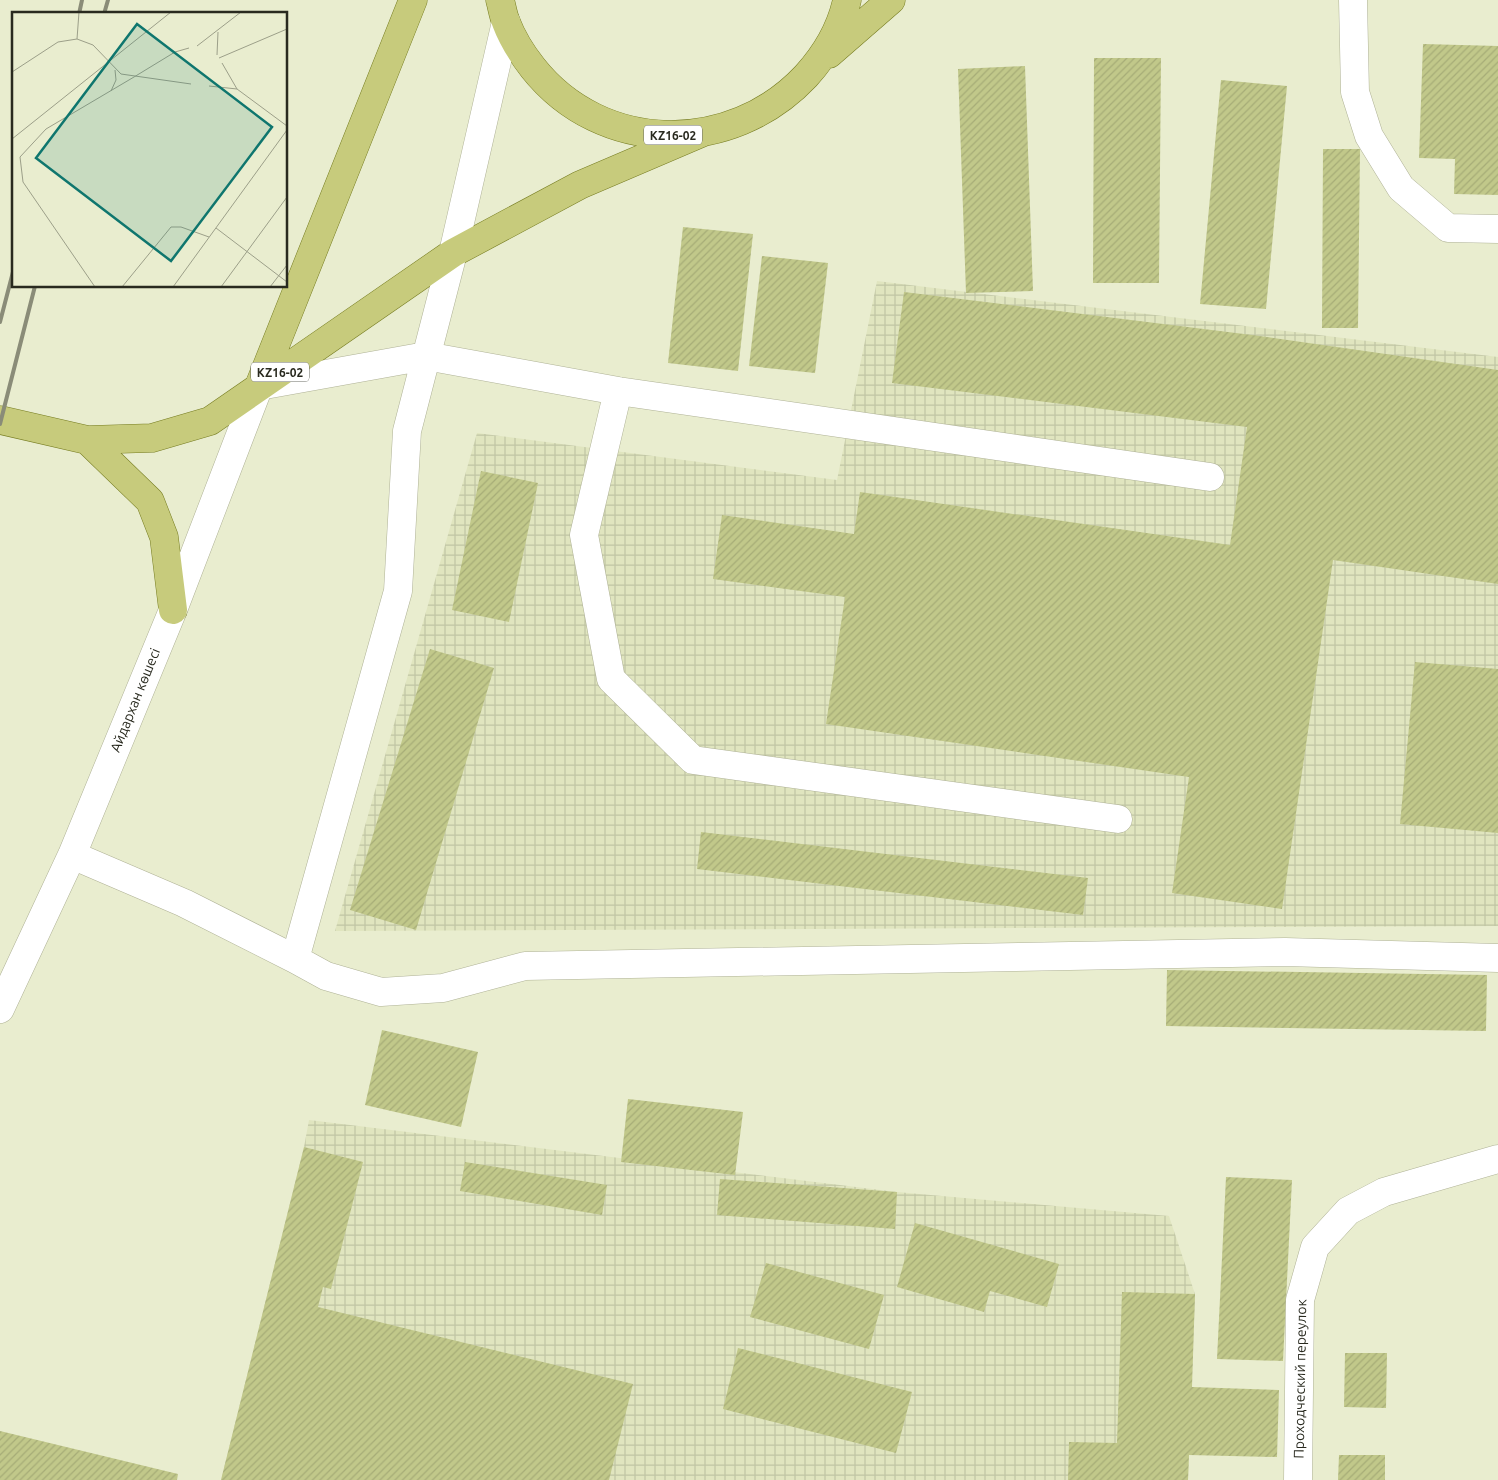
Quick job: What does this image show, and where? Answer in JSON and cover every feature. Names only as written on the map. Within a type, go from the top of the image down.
[{"type":"main road","name":"KZ16-02","points":[[259,386],[413,0]]},
{"type":"main road","name":"KZ16-02","points":[[503,11],[522,54],[544,81],[570,104],[601,121],[635,132],[670,136],[704,132],[737,124],[767,109],[794,89],[816,64],[834,35],[847,0]]},
{"type":"main road","points":[[816,64],[891,0]]},
{"type":"main road","name":"KZ16-02","points":[[0,420],[88,440],[152,438],[210,421],[453,253],[580,185],[704,132]]},
{"type":"main road","points":[[88,440],[150,501],[164,537],[173,610]]},
{"type":"street","points":[[1352,0],[1356,92],[1369,136],[1401,188],[1448,228],[1498,229]]},
{"type":"street","points":[[295,959],[398,591],[407,431],[453,253],[503,11]]},
{"type":"street","points":[[259,386],[426,356],[618,391],[1210,477]]},
{"type":"street","name":"Айдархан көшесі","points":[[0,1009],[72,855],[173,610],[259,386]]},
{"type":"street","points":[[618,391],[584,535],[611,679],[694,760],[1118,820]]},
{"type":"street","points":[[72,855],[184,903],[326,976],[381,992],[443,988],[525,966],[1285,952],[1498,958]]},
{"type":"street","name":"Проходческий переулок","points":[[1298,1480],[1300,1300],[1316,1247],[1348,1211],[1384,1192],[1498,1159]]},
{"type":"shaded area","points":[[877,281],[1498,357],[1498,926],[335,931],[477,433],[837,480]]},
{"type":"shaded area","points":[[309,1120],[897,1192],[1169,1216],[1195,1294],[1188,1480],[221,1480],[304,1147]]},
{"type":"building","points":[[1423,44],[1498,46],[1498,195],[1454,194],[1455,159],[1419,158]]},
{"type":"building","points":[[1094,58],[1161,58],[1159,283],[1093,283]]},
{"type":"building","points":[[1025,66],[1033,291],[966,293],[958,69]]},
{"type":"building","points":[[1221,80],[1287,86],[1266,309],[1200,304]]},
{"type":"building","points":[[1323,149],[1360,149],[1358,328],[1322,328]]},
{"type":"building","points":[[683,227],[753,234],[738,371],[668,363]]},
{"type":"building","points":[[762,256],[828,263],[815,373],[749,366]]},
{"type":"building","points":[[904,292],[1252,335],[1498,370],[1498,584],[1333,560],[1282,909],[1172,893],[1189,777],[826,724],[845,597],[713,579],[722,515],[854,534],[860,492],[1230,545],[1247,427],[892,383]]},
{"type":"building","points":[[481,471],[538,483],[509,622],[452,610]]},
{"type":"building","points":[[430,649],[494,668],[416,930],[350,910]]},
{"type":"building","points":[[1415,662],[1498,669],[1498,833],[1400,824]]},
{"type":"building","points":[[701,832],[1088,878],[1083,915],[697,869]]},
{"type":"building","points":[[1167,970],[1487,975],[1486,1031],[1166,1026]]},
{"type":"building","points":[[382,1030],[478,1052],[461,1127],[365,1105]]},
{"type":"building","points":[[628,1099],[743,1112],[735,1175],[621,1162]]},
{"type":"building","points":[[304,1147],[363,1162],[331,1289],[323,1287],[318,1307],[633,1384],[609,1480],[221,1480]]},
{"type":"building","points":[[465,1162],[607,1185],[602,1215],[460,1191]]},
{"type":"building","points":[[1226,1177],[1292,1180],[1283,1361],[1217,1359]]},
{"type":"building","points":[[720,1179],[897,1192],[895,1229],[717,1215]]},
{"type":"building","points":[[915,1223],[1059,1264],[1047,1307],[990,1291],[984,1312],[897,1287]]},
{"type":"building","points":[[766,1263],[884,1295],[869,1349],[750,1317]]},
{"type":"building","points":[[1122,1292],[1195,1294],[1192,1387],[1279,1390],[1277,1457],[1189,1455],[1188,1480],[1068,1480],[1069,1442],[1117,1443]]},
{"type":"building","points":[[738,1348],[912,1392],[896,1453],[723,1409]]},
{"type":"building","points":[[1345,1353],[1387,1353],[1386,1408],[1344,1407]]},
{"type":"building","points":[[0,1431],[178,1474],[177,1480],[0,1480]]},
{"type":"building","points":[[1339,1455],[1385,1455],[1385,1480],[1338,1480]]},
{"type":"railway","points":[[79,12],[82,0]]},
{"type":"railway","points":[[105,12],[108,0]]},
{"type":"railway","points":[[0,322],[12,276]]},
{"type":"railway","points":[[0,424],[34,288]]}]
